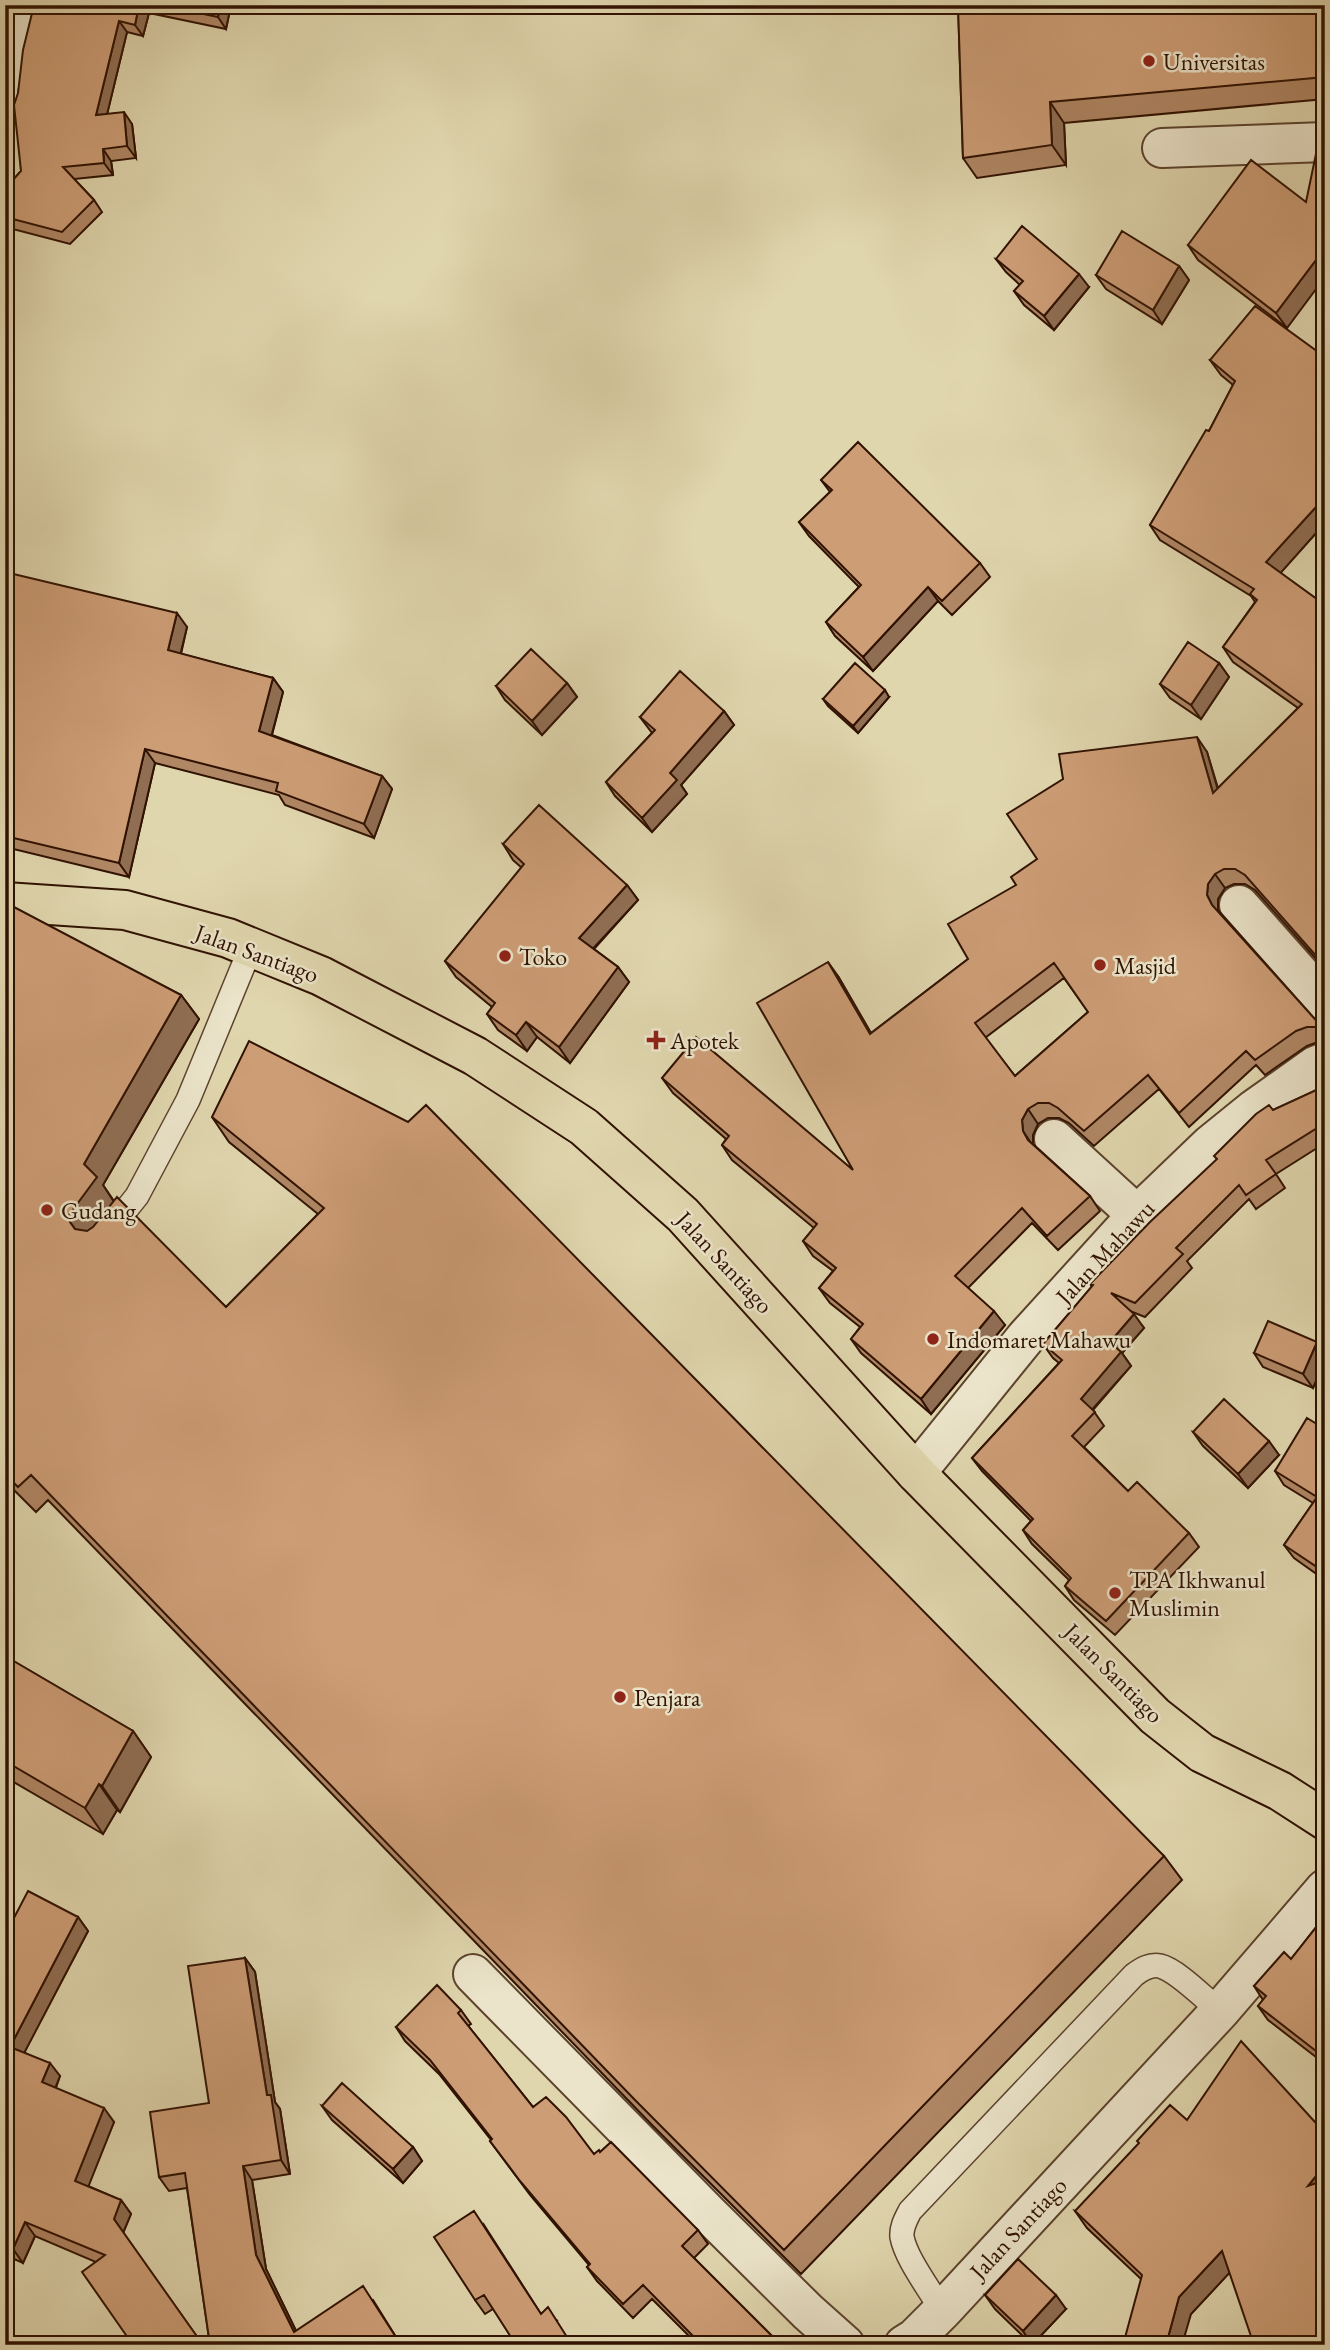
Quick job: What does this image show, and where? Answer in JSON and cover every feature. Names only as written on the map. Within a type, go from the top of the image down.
[{"type":"highway","name":"Jalan Santiago","points":[[5,902],[125,910],[228,938],[321,976],[475,1056],[584,1127],[683,1215],[916,1473],[1155,1716],[1202,1752],[1280,1791],[1325,1820]]},
{"type":"street","points":[[5,103],[15,5]]},
{"type":"street","points":[[1162,148],[1325,142]]},
{"type":"street","points":[[1239,905],[1325,1002]]},
{"type":"street","name":"Jalan Mahawu","points":[[916,1473],[1026,1337],[1137,1215],[1211,1144],[1253,1110],[1315,1066],[1325,1062]]},
{"type":"street","points":[[1054,1139],[1137,1215]]},
{"type":"street","name":"Jalan Santiago","points":[[904,2345],[915,2339],[942,2311],[1220,2011],[1325,1889]]},
{"type":"street","points":[[473,1974],[716,2221],[845,2345]]},
{"type":"lane","points":[[100,1242],[137,1196],[188,1100],[251,947]]},
{"type":"lane","points":[[942,2311],[906,2250],[902,2236],[903,2226],[910,2211],[1144,1967],[1158,1965],[1169,1970],[1220,2011]]},
{"type":"building","points":[[34,5],[139,5],[135,25],[119,21],[96,115],[124,112],[127,146],[103,149],[104,163],[63,167],[94,200],[62,232],[5,217],[5,189],[21,171],[14,105]]},
{"type":"building","points":[[161,5],[220,5],[218,17]]},
{"type":"building","name":"Universitas","points":[[958,5],[1325,5],[1325,77],[1050,102],[1052,145],[963,158]]},
{"type":"building","points":[[1325,146],[1325,248],[1276,313],[1188,245],[1251,160],[1306,202],[1317,149]]},
{"type":"building","points":[[1022,226],[1079,274],[1044,316],[1014,291],[1023,281],[996,259]]},
{"type":"building","points":[[1122,231],[1179,266],[1153,310],[1096,275]]},
{"type":"building","points":[[1255,306],[1325,357],[1325,497],[1266,562],[1325,605],[1325,966],[1245,875],[1235,869],[1224,869],[1215,874],[1208,884],[1207,895],[1212,905],[1322,1027],[1307,1027],[1296,1031],[1255,1060],[1246,1051],[1179,1113],[1148,1075],[1084,1131],[1049,1103],[1038,1103],[1028,1109],[1022,1120],[1023,1131],[1028,1140],[1090,1196],[1047,1236],[1022,1208],[955,1276],[994,1311],[921,1399],[851,1339],[863,1324],[819,1288],[836,1268],[803,1241],[817,1224],[722,1145],[729,1136],[662,1078],[696,1037],[853,1170],[757,1003],[828,962],[870,1034],[968,959],[948,924],[1016,885],[1011,877],[1037,859],[1007,814],[1063,779],[1059,754],[1197,737],[1213,793],[1302,704],[1223,647],[1257,600],[1250,594],[1254,589],[1150,525],[1206,430],[1209,431],[1235,381],[1210,360]],"holes":[[[1054,963],[1088,1012],[1015,1076],[975,1023]]]},
{"type":"building","points":[[858,442],[980,563],[942,601],[928,587],[863,657],[826,622],[861,585],[799,522],[832,490],[821,480]]},
{"type":"building","points":[[5,572],[177,613],[168,650],[273,678],[259,731],[382,776],[364,824],[276,791],[278,783],[145,749],[119,863],[5,836]]},
{"type":"building","points":[[1188,642],[1219,663],[1191,705],[1160,684]]},
{"type":"building","points":[[531,649],[567,683],[532,721],[496,686]]},
{"type":"building","points":[[855,663],[885,690],[853,726],[823,699]]},
{"type":"building","points":[[680,671],[724,711],[670,773],[677,780],[642,818],[606,782],[655,730],[640,717]]},
{"type":"building","points":[[539,805],[627,885],[579,938],[618,967],[559,1047],[526,1022],[516,1035],[487,1014],[495,1003],[445,961],[524,864],[503,844]]},
{"type":"building","name":"Penjara","points":[[5,905],[14,907],[181,995],[84,1164],[97,1177],[69,1215],[75,1229],[87,1231],[93,1227],[117,1197],[226,1307],[324,1208],[212,1117],[249,1041],[408,1122],[426,1105],[1164,1856],[784,2250],[636,2101],[31,1475],[18,1487],[5,1474]]},
{"type":"building","points":[[1325,1086],[1325,1123],[1266,1160],[1276,1174],[1246,1195],[1239,1185],[1176,1248],[1183,1254],[1135,1303],[1111,1293],[1134,1314],[1110,1342],[1121,1352],[1081,1399],[1095,1412],[1072,1436],[1128,1491],[1137,1482],[1189,1533],[1106,1621],[1065,1586],[1071,1578],[1023,1530],[1033,1519],[972,1458],[1062,1360],[1043,1344],[1093,1285],[1090,1284],[1217,1159],[1214,1156],[1256,1114],[1269,1105],[1273,1110]]},
{"type":"building","points":[[1268,1321],[1317,1342],[1303,1374],[1254,1353]]},
{"type":"building","points":[[1224,1399],[1269,1441],[1238,1474],[1193,1432]]},
{"type":"building","points":[[1307,1418],[1325,1429],[1325,1555],[1317,1567],[1284,1545],[1317,1497],[1275,1471]]},
{"type":"building","points":[[5,1656],[133,1731],[102,1786],[99,1784],[85,1808],[5,1761]]},
{"type":"building","points":[[28,1891],[78,1917],[10,2047],[50,2063],[42,2082],[104,2108],[75,2181],[121,2200],[114,2219],[203,2345],[133,2345],[82,2272],[105,2255],[25,2222],[13,2249],[5,2245],[5,1935]]},
{"type":"building","points":[[1325,1916],[1325,2058],[1258,2006],[1266,1996],[1254,1986],[1284,1952],[1291,1959]]},
{"type":"building","points":[[245,1958],[267,2095],[271,2095],[281,2160],[243,2166],[256,2255],[294,2332],[363,2286],[401,2345],[210,2345],[185,2173],[159,2177],[150,2112],[209,2103],[188,1966]]},
{"type":"building","points":[[437,1985],[461,2010],[458,2013],[533,2107],[546,2097],[566,2117],[594,2154],[611,2142],[698,2230],[682,2246],[772,2336],[763,2345],[683,2345],[693,2336],[643,2285],[623,2304],[587,2267],[590,2264],[520,2181],[490,2141],[492,2139],[430,2060],[396,2027]]},
{"type":"building","points":[[1241,2041],[1325,2133],[1325,2165],[1308,2186],[1325,2180],[1325,2345],[1254,2345],[1222,2251],[1179,2297],[1166,2345],[1123,2345],[1142,2275],[1075,2211],[1139,2143],[1137,2141],[1170,2105],[1187,2120]]},
{"type":"building","points":[[342,2083],[413,2147],[393,2169],[322,2106]]},
{"type":"building","points":[[474,2211],[541,2314],[548,2307],[572,2345],[516,2345],[484,2295],[475,2300],[434,2237]]},
{"type":"building","points":[[1018,2259],[1056,2295],[1023,2331],[985,2295]]},
{"type":"building","points":[[1100,2340],[1116,2345],[1065,2345]]},
{"type":"place","name":"Universitas","points":[[1149,61]]},
{"type":"place","name":"Toko","points":[[505,956]]},
{"type":"place","name":"Masjid","points":[[1100,965]]},
{"type":"place","name":"Apotek","points":[[656,1040]]},
{"type":"place","name":"Gudang","points":[[47,1210]]},
{"type":"place","name":"Indomaret Mahawu","points":[[933,1339]]},
{"type":"place","name":"TPA Ikhwanul Muslimin","points":[[1115,1593]]},
{"type":"place","name":"Penjara","points":[[620,1697]]}]
